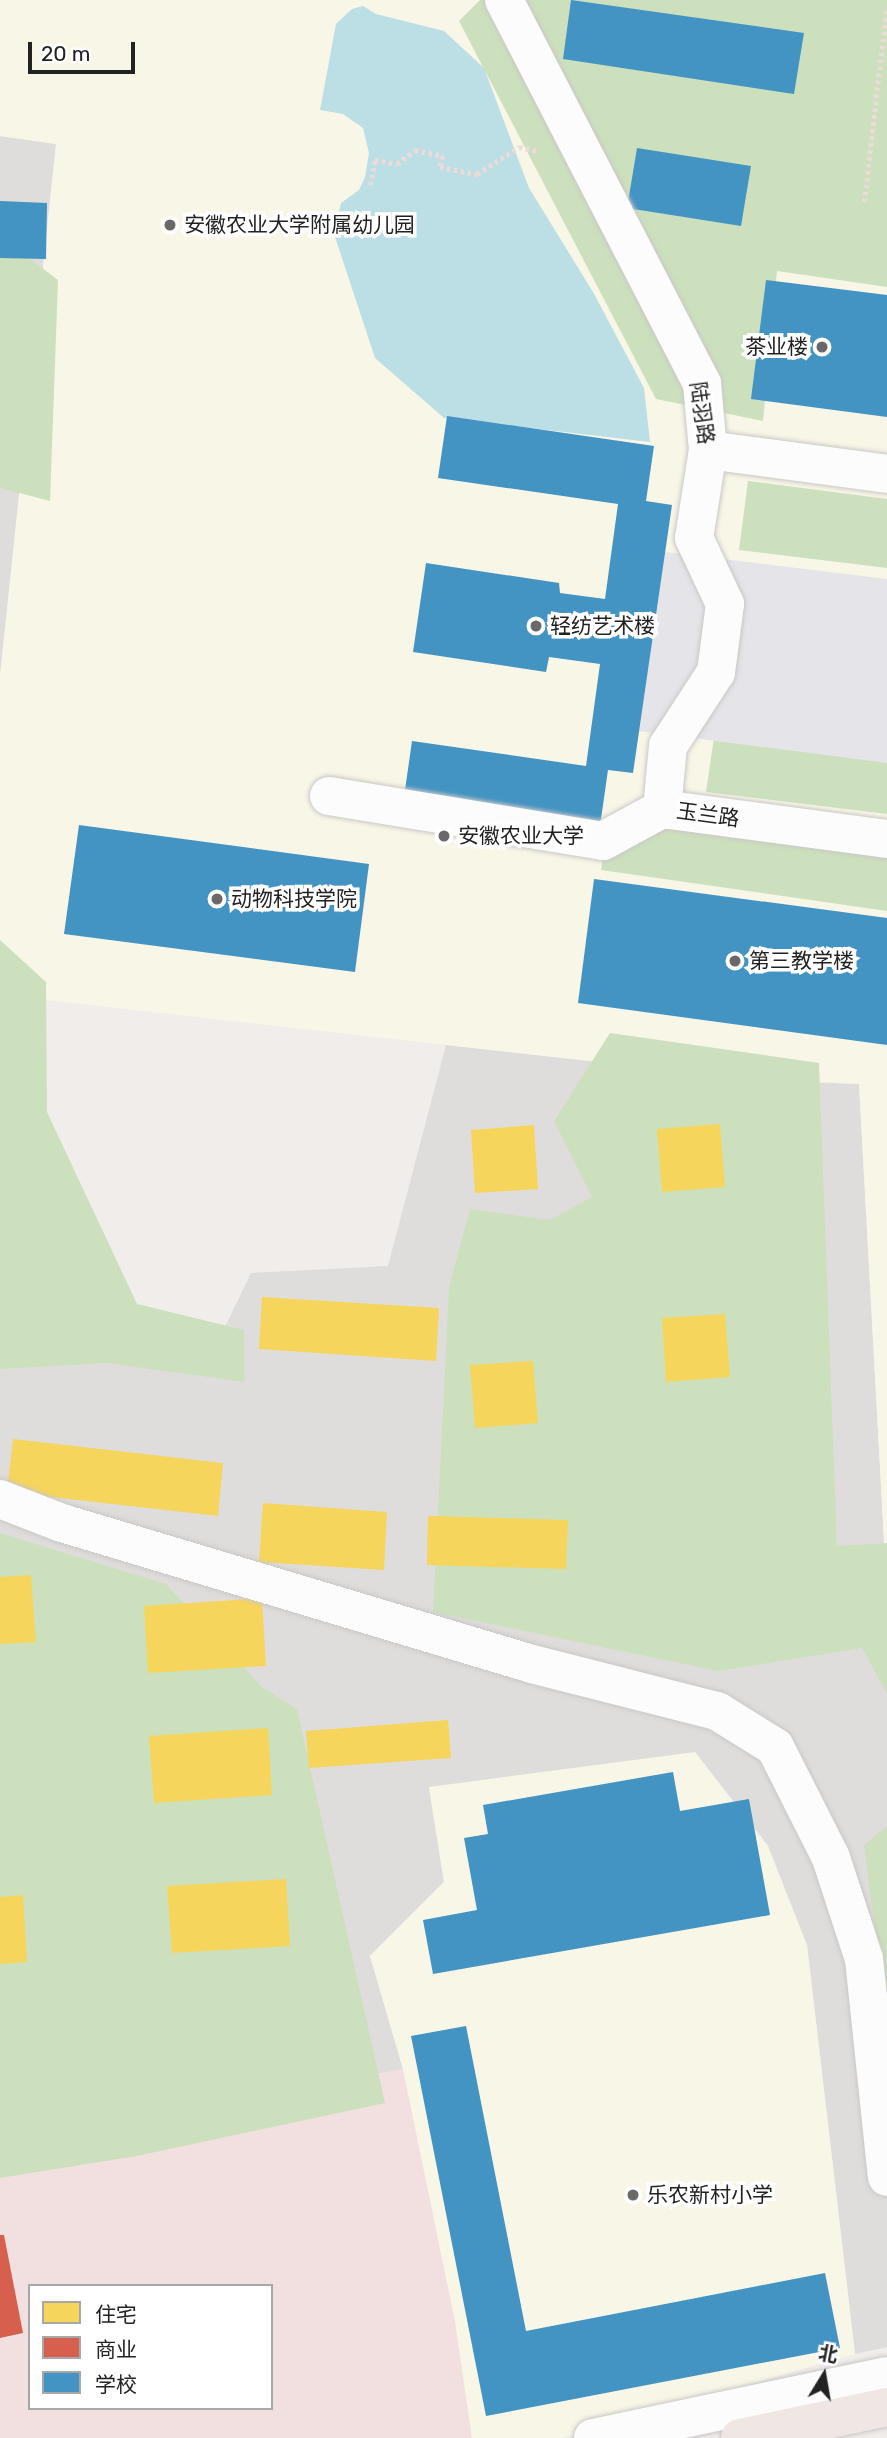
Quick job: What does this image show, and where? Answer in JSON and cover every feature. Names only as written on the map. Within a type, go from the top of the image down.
[{"type":"highway","points":[[740,2438],[887,2407]]},
{"type":"street","name":"陆羽路","points":[[504,0],[702,383],[708,450],[694,538],[725,604],[716,672],[668,746],[662,809]]},
{"type":"street","points":[[708,450],[887,474]]},
{"type":"street","name":"玉兰路","points":[[329,796],[603,841],[662,809],[887,839]]},
{"type":"street","points":[[0,1499],[75,1527],[532,1664],[717,1711],[775,1747],[831,1858],[864,1959],[887,2177]]},
{"type":"street","points":[[593,2438],[887,2376]]},
{"type":"path","points":[[864,202],[887,7]]},
{"type":"path","points":[[370,185],[374,160],[397,164],[415,150],[443,156],[440,167],[477,174],[519,147],[553,153]]},
{"type":"shaded area","name":"安徽农业大学","points":[[0,0],[887,0],[887,1595],[859,1084],[760,1080],[0,995],[0,676],[56,144],[0,136]]},
{"type":"shaded area","points":[[0,136],[56,144],[0,676]]},
{"type":"shaded area","points":[[665,552],[887,579],[887,763],[639,731]]},
{"type":"shaded area","points":[[446,1045],[760,1080],[859,1084],[887,1595],[887,2347],[855,2354],[807,1945],[429,1788],[444,1882],[370,1956],[403,2069],[76,2135],[0,2146],[0,1277],[208,1362],[251,1273],[388,1266]]},
{"type":"shaded area","name":"乐农新村小学","points":[[695,1752],[768,1846],[807,1945],[855,2354],[562,2438],[472,2438],[455,2321],[403,2069],[370,1956],[444,1882],[429,1787]]},
{"type":"shaded area","points":[[403,2069],[455,2321],[472,2438],[0,2438],[0,2146],[76,2135]]},
{"type":"green space","points":[[480,0],[887,0],[887,287],[777,271],[763,421],[656,399],[459,21]]},
{"type":"green space","points":[[0,236],[58,280],[50,501],[0,488]]},
{"type":"green space","points":[[748,481],[887,499],[887,568],[739,550]]},
{"type":"green space","points":[[716,724],[887,745],[887,814],[706,792]]},
{"type":"green space","points":[[661,825],[887,855],[887,911],[601,870],[604,849]]},
{"type":"green space","points":[[0,940],[46,982],[47,1112],[137,1304],[244,1330],[245,1382],[106,1363],[0,1369]]},
{"type":"green space","points":[[610,1033],[819,1063],[837,1546],[887,1543],[887,1694],[862,1648],[718,1671],[433,1612],[449,1287],[470,1209],[550,1220],[592,1197],[554,1121]]},
{"type":"green space","points":[[0,1533],[166,1584],[263,1688],[297,1709],[385,2103],[137,2156],[0,2178]]},
{"type":"green space","points":[[887,1826],[887,2027],[864,1845]]},
{"type":"water","points":[[363,6],[376,14],[444,31],[484,68],[529,188],[593,292],[644,388],[650,442],[444,418],[375,358],[334,234],[341,203],[359,190],[365,177],[369,153],[363,128],[343,114],[320,110],[336,24],[352,9]]},
{"type":"building: 住宅","points":[[720,1124],[725,1187],[662,1192],[657,1129]]},
{"type":"building: 住宅","points":[[534,1125],[538,1189],[475,1193],[471,1130]]},
{"type":"building: 住宅","points":[[262,1297],[439,1308],[436,1361],[259,1349]]},
{"type":"building: 住宅","points":[[725,1314],[730,1377],[666,1382],[662,1318]]},
{"type":"building: 住宅","points":[[533,1361],[538,1423],[475,1428],[470,1365]]},
{"type":"building: 住宅","points":[[13,1439],[223,1463],[218,1516],[7,1492]]},
{"type":"building: 住宅","points":[[263,1503],[387,1512],[384,1570],[259,1562]]},
{"type":"building: 住宅","points":[[428,1516],[568,1520],[566,1569],[427,1565]]},
{"type":"building: 住宅","points":[[31,1575],[36,1642],[0,1644],[0,1577]]},
{"type":"building: 住宅","points":[[262,1598],[266,1666],[148,1673],[144,1606]]},
{"type":"building: 住宅","points":[[448,1720],[451,1758],[309,1768],[306,1731]]},
{"type":"building: 住宅","points":[[268,1728],[272,1795],[154,1803],[149,1736]]},
{"type":"building: 住宅","points":[[286,1879],[290,1946],[172,1953],[167,1886]]},
{"type":"building: 住宅","points":[[23,1895],[27,1962],[0,1964],[0,1897]]},
{"type":"building: 商业","points":[[0,2235],[4,2235],[23,2333],[0,2338]]},
{"type":"building: 学校","points":[[571,0],[804,33],[794,94],[563,59]]},
{"type":"building: 学校","points":[[637,148],[751,166],[741,226],[627,208]]},
{"type":"building: 学校","points":[[0,201],[47,203],[46,259],[0,258]]},
{"type":"building: 学校","name":"茶业楼","points":[[766,280],[887,295],[887,417],[751,399]]},
{"type":"building: 学校","name":"轻纺艺术楼","points":[[447,416],[654,446],[646,501],[672,505],[633,773],[608,770],[600,826],[404,797],[412,741],[586,766],[600,664],[549,657],[546,672],[413,652],[426,563],[559,583],[560,593],[605,599],[618,504],[438,478]]},
{"type":"building: 学校","name":"动物科技学院","points":[[79,825],[369,864],[355,972],[64,934]]},
{"type":"building: 学校","name":"第三教学楼","points":[[594,879],[887,918],[887,1045],[578,1003]]},
{"type":"building: 学校","points":[[673,1772],[680,1811],[749,1799],[770,1915],[433,1974],[423,1920],[477,1910],[464,1838],[488,1834],[483,1805]]},
{"type":"building: 学校","points":[[466,2026],[526,2331],[825,2273],[840,2348],[486,2416],[411,2036]]},
{"type":"place","name":"安徽农业大学附属幼儿园","points":[[170,225]]},
{"type":"place","name":"茶业楼","points":[[822,347]]},
{"type":"place","name":"轻纺艺术楼","points":[[536,626]]},
{"type":"place","name":"安徽农业大学","points":[[444,836]]},
{"type":"place","name":"动物科技学院","points":[[217,899]]},
{"type":"place","name":"第三教学楼","points":[[735,961]]},
{"type":"place","name":"乐农新村小学","points":[[633,2195]]}]
